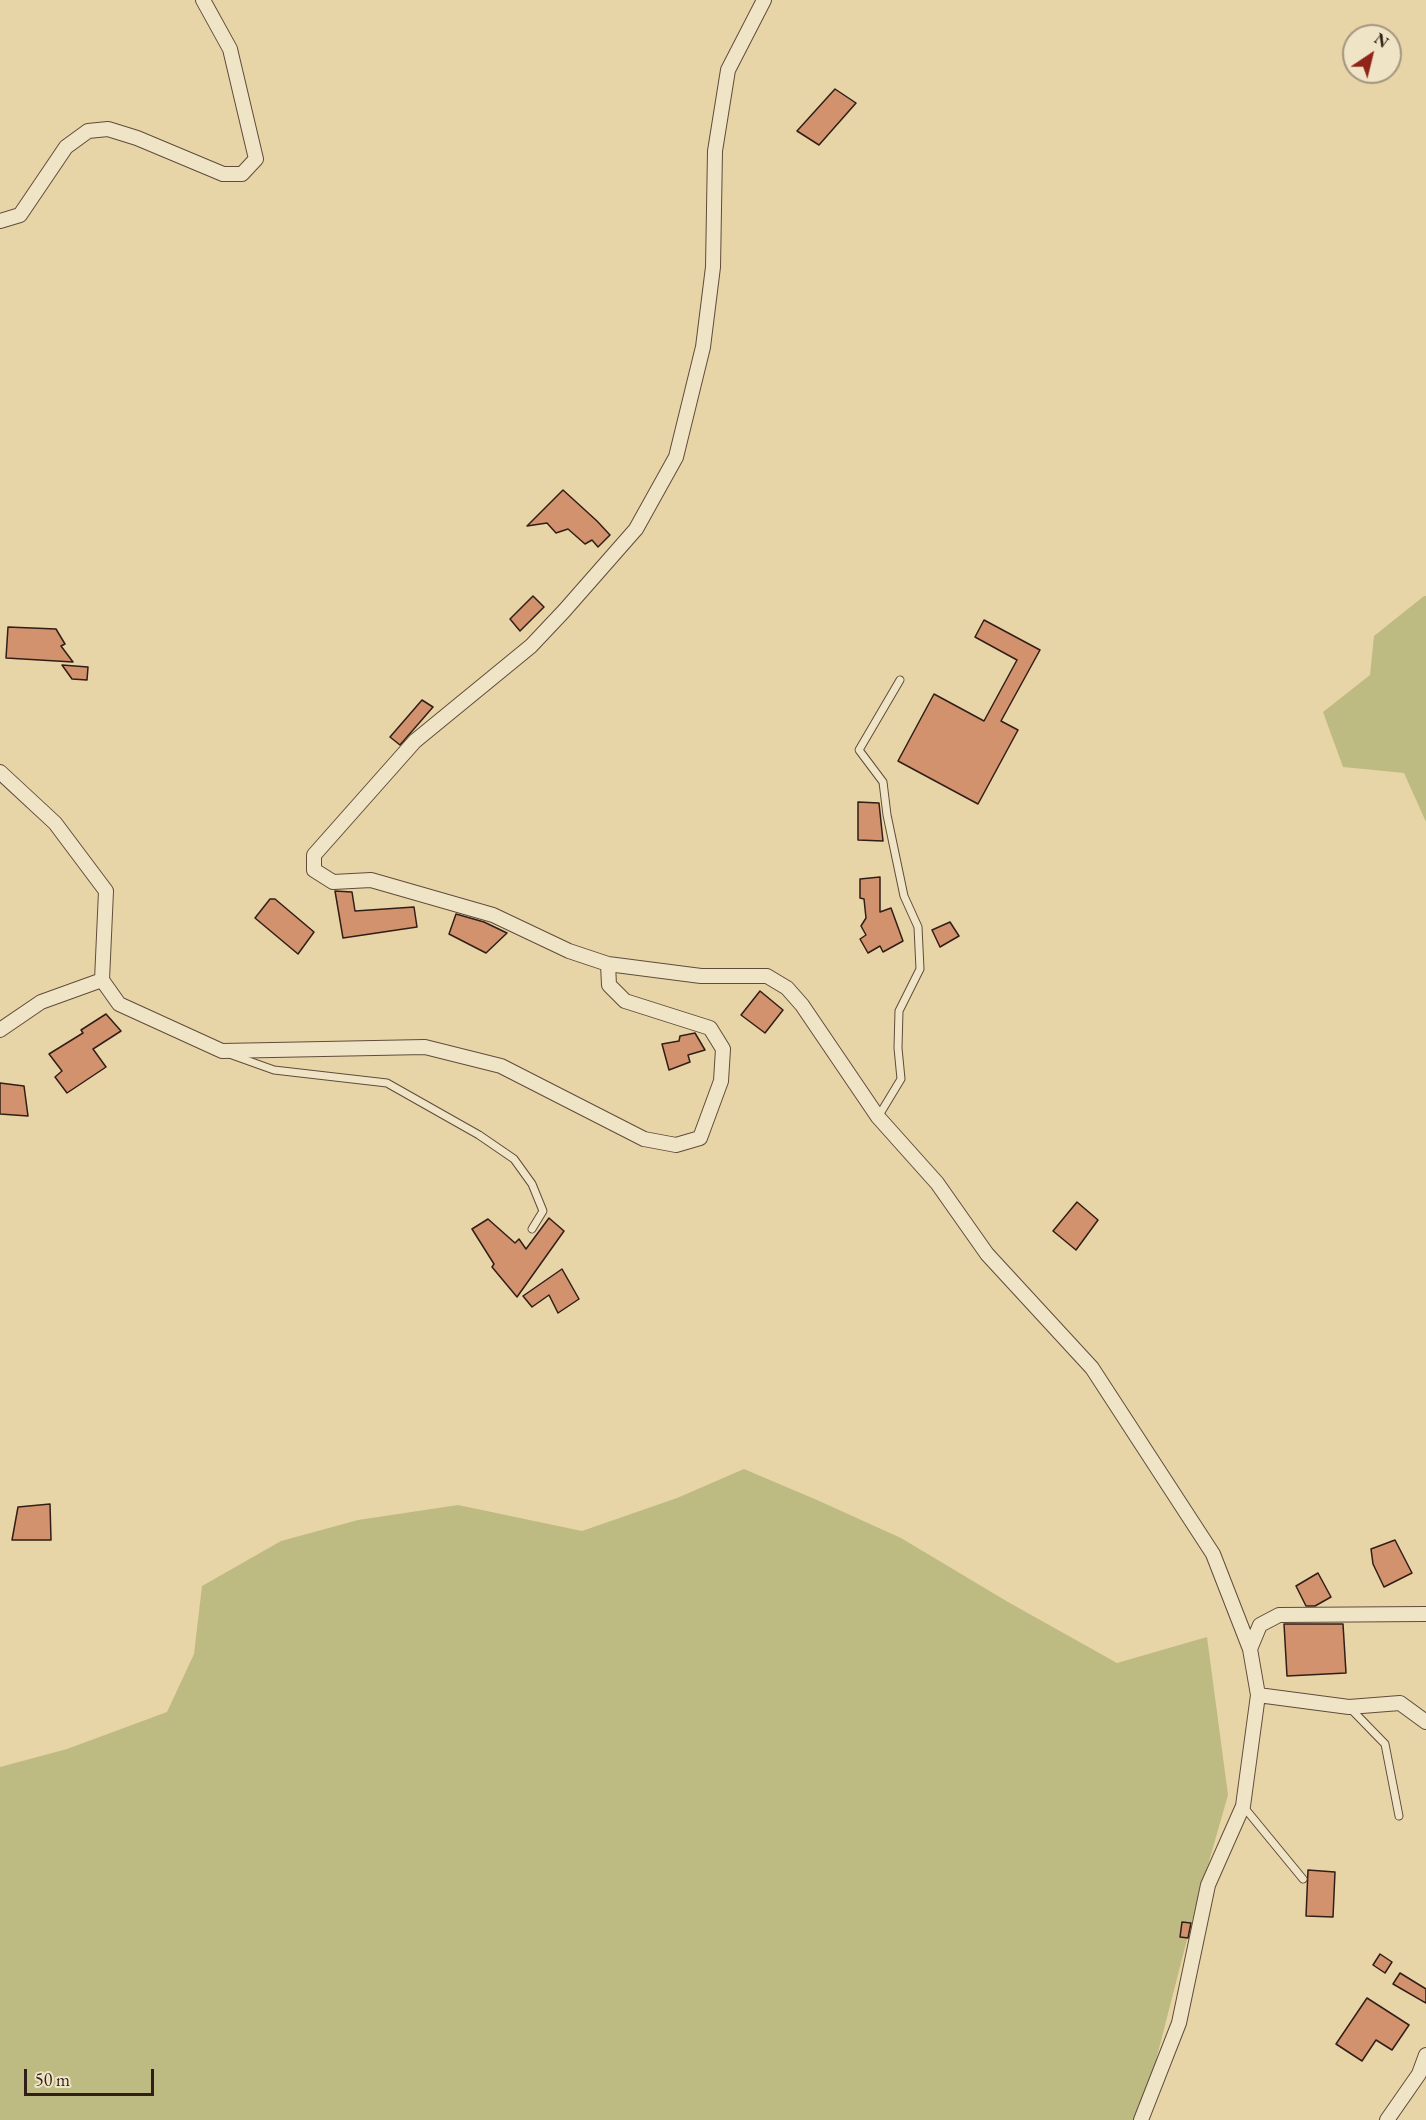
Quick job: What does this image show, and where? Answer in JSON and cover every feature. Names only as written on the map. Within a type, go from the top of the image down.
[{"type":"street","points":[[0,221],[20,215],[66,147],[88,130],[108,129],[127,135],[223,174],[242,174],[249,167],[255,159],[230,49],[203,0]]},
{"type":"street","points":[[764,0],[728,70],[715,151],[713,267],[703,347],[676,457],[636,530],[531,646],[416,741],[314,855],[314,870],[333,882],[371,880],[493,915],[569,951],[608,964],[701,976],[767,976],[787,988],[802,1005],[878,1117],[937,1183],[987,1254],[1092,1368],[1213,1554],[1250,1649],[1258,1695],[1243,1806],[1208,1885],[1179,2023],[1141,2120]]},
{"type":"street","points":[[0,772],[55,823],[106,891],[102,980],[119,1004],[222,1051],[425,1047],[501,1066],[644,1138],[676,1145],[700,1138],[721,1081],[723,1049],[710,1028],[625,1001],[609,985],[608,964]]},
{"type":"street","points":[[0,1030],[41,1002],[102,980]]},
{"type":"street","points":[[1250,1649],[1260,1625],[1279,1615],[1426,1614]]},
{"type":"street","points":[[1258,1695],[1349,1707],[1400,1703],[1426,1722]]},
{"type":"street","points":[[1388,2120],[1419,2074],[1426,2055]]},
{"type":"lane","points":[[878,1117],[901,1078],[898,1048],[899,1011],[920,969],[918,927],[904,896],[887,815],[883,782],[859,750],[900,680]]},
{"type":"lane","points":[[222,1051],[274,1070],[387,1083],[469,1129],[514,1159],[532,1184],[543,1211],[532,1229]]},
{"type":"lane","points":[[1349,1707],[1385,1744],[1399,1816]]},
{"type":"lane","points":[[1243,1806],[1303,1879]]},
{"type":"shaded area","points":[[1426,596],[1426,822],[1404,773],[1343,767],[1323,712],[1370,675],[1374,636]]},
{"type":"shaded area","points":[[744,1469],[901,1538],[1117,1663],[1207,1637],[1228,1795],[1190,1928],[1146,2099],[1138,2120],[0,2120],[0,1767],[67,1749],[167,1712],[194,1654],[202,1586],[281,1541],[358,1520],[458,1505],[582,1531],[677,1498]]},
{"type":"building","points":[[835,89],[856,103],[819,145],[797,131]]},
{"type":"building","points":[[563,490],[610,535],[598,547],[592,540],[585,544],[568,529],[556,533],[547,523],[527,526]]},
{"type":"building","points":[[533,596],[544,607],[520,631],[510,619]]},
{"type":"building","points":[[984,620],[1040,650],[1001,721],[1018,730],[978,804],[898,761],[934,694],[984,721],[1017,660],[975,637]]},
{"type":"building","points":[[8,627],[56,629],[65,644],[61,646],[73,662],[6,658]]},
{"type":"building","points":[[62,665],[88,667],[87,680],[72,679]]},
{"type":"building","points":[[422,700],[433,707],[400,745],[390,737]]},
{"type":"building","points":[[858,802],[879,803],[883,841],[858,840]]},
{"type":"building","points":[[880,877],[880,912],[891,908],[903,941],[883,952],[880,946],[868,953],[860,939],[866,935],[861,926],[866,918],[864,899],[860,898],[860,879]]},
{"type":"building","points":[[335,891],[352,892],[355,911],[414,907],[417,927],[343,938]]},
{"type":"building","points":[[270,899],[275,899],[314,932],[298,954],[255,918]]},
{"type":"building","points":[[456,914],[484,922],[507,933],[486,953],[449,934]]},
{"type":"building","points":[[950,922],[959,936],[940,947],[932,930]]},
{"type":"building","points":[[760,991],[783,1010],[765,1033],[741,1015]]},
{"type":"building","points":[[106,1014],[121,1031],[93,1049],[106,1067],[67,1093],[55,1077],[62,1071],[49,1054],[83,1033],[81,1030]]},
{"type":"building","points":[[695,1033],[705,1050],[688,1055],[690,1062],[669,1070],[662,1044],[679,1041],[680,1036]]},
{"type":"building","points":[[0,1083],[24,1086],[28,1116],[0,1114]]},
{"type":"building","points":[[1077,1202],[1098,1220],[1076,1250],[1053,1231]]},
{"type":"building","points":[[549,1218],[564,1231],[517,1297],[492,1267],[494,1264],[472,1229],[488,1219],[515,1243],[519,1239],[526,1249]]},
{"type":"building","points":[[562,1269],[579,1299],[558,1313],[549,1295],[532,1307],[523,1296]]},
{"type":"building","points":[[50,1504],[51,1540],[12,1540],[18,1507]]},
{"type":"building","points":[[1395,1540],[1412,1573],[1384,1587],[1373,1564],[1371,1549]]},
{"type":"building","points":[[1318,1573],[1331,1597],[1315,1606],[1306,1606],[1296,1586]]},
{"type":"building","points":[[1284,1624],[1343,1624],[1346,1673],[1287,1676]]},
{"type":"building","points":[[1308,1870],[1335,1872],[1333,1917],[1306,1916]]},
{"type":"building","points":[[1182,1922],[1191,1923],[1188,1938],[1180,1937]]},
{"type":"building","points":[[1380,1954],[1392,1962],[1385,1973],[1373,1965]]},
{"type":"building","points":[[1400,1973],[1426,1989],[1426,2003],[1393,1984]]},
{"type":"building","points":[[1367,1998],[1409,2025],[1392,2050],[1376,2040],[1362,2061],[1336,2044]]}]
